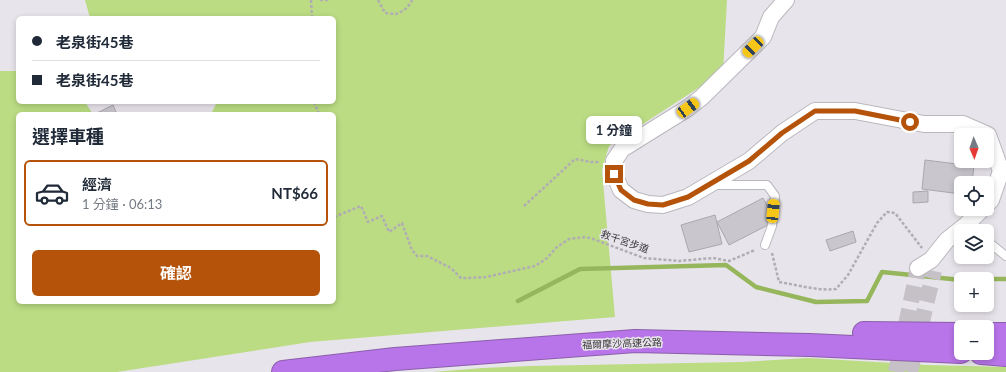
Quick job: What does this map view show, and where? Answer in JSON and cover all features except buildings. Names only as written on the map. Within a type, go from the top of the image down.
[{"type":"highway","points":[[810,344],[843,332],[954,334]]},
{"type":"highway","points":[[994,334],[1006,334]]},
{"type":"highway","name":"福爾摩沙高速公路","points":[[283,372],[395,358],[635,341],[810,344],[954,352]]},
{"type":"highway","points":[[994,354],[1006,355]]},
{"type":"street","points":[[786,0],[771,17],[763,37],[702,97],[688,108],[622,149],[614,161],[614,174],[621,190],[634,200],[648,204],[663,205],[688,197],[749,161],[782,133],[815,111],[855,111],[924,124],[963,124],[988,135],[1001,171],[994,191]]},
{"type":"street","points":[[928,266],[947,240],[954,236]]},
{"type":"lane","points":[[709,185],[768,185],[775,196],[772,226],[765,245]]},
{"type":"lane","points":[[994,247],[1006,256]]},
{"type":"path","points":[[311,0],[312,16]]},
{"type":"path","points":[[320,0],[330,0]]},
{"type":"path","points":[[378,0],[385,13],[395,14],[404,10],[412,0]]},
{"type":"path","points":[[524,206],[575,159],[591,162],[614,161]]},
{"type":"path","name":"救千宮步道","points":[[336,216],[361,206],[368,222],[382,216],[388,232],[402,223],[412,250],[417,256],[427,256],[452,268],[461,278],[486,277],[535,266],[546,259],[557,247],[569,239],[586,237],[593,238],[644,258],[679,261],[713,258],[729,261],[765,245]]},
{"type":"path","points":[[765,245],[771,251],[780,282],[828,290],[836,289],[848,274],[877,223],[887,212],[895,214],[928,266]]},
{"type":"green space","points":[[85,0],[727,0],[723,72],[609,146],[602,170],[615,317],[310,342],[117,372],[0,372],[0,71],[16,71],[16,104],[86,104],[92,112],[16,112],[16,304],[336,304],[336,112],[212,112],[216,104],[336,104],[336,16],[89,16]]},
{"type":"green space","points":[[808,358],[926,365],[1006,367],[1006,372],[433,372],[530,366],[741,362]]},
{"type":"waterway","points":[[518,301],[580,269],[726,265],[756,287],[816,302],[867,301],[882,272],[954,279]]},
{"type":"waterway","points":[[994,279],[1006,279]]},
{"type":"tunnel","points":[[896,372],[918,268]]},
{"type":"tunnel","points":[[910,372],[934,271]]},
{"type":"route","points":[[614,174],[621,190],[634,200],[648,204],[663,205],[688,197],[749,161],[782,133],[815,111],[855,111],[910,122]]}]
